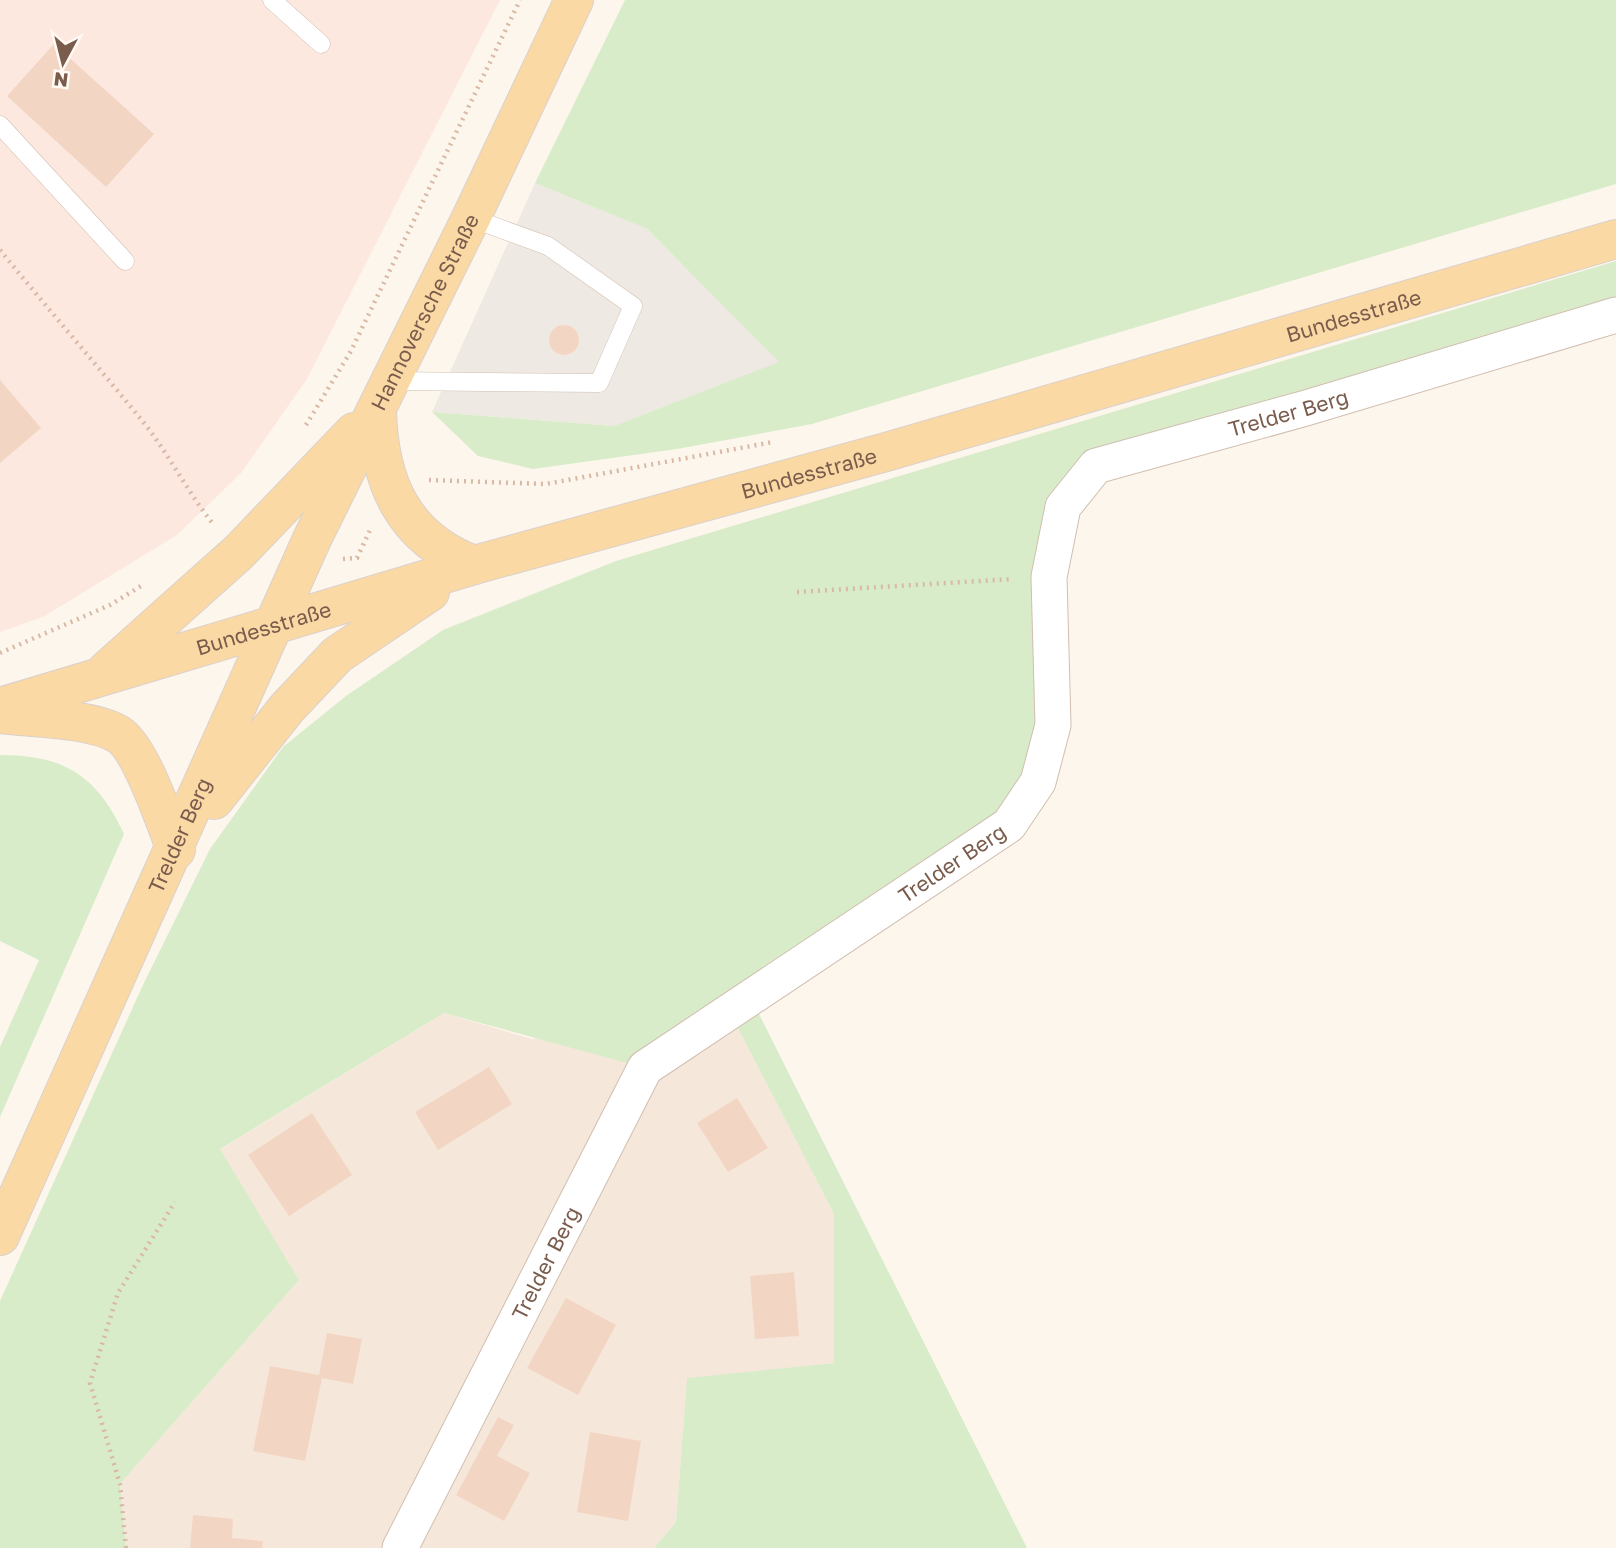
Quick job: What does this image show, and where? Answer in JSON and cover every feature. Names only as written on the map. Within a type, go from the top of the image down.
[{"type":"main road","name":"Hannoversche Straße","points":[[275,625],[312,539],[471,218],[574,0]]},
{"type":"main road","name":"Bundesstraße","points":[[0,707],[474,565],[886,452],[1616,239]]},
{"type":"main road","points":[[383,395],[378,448],[393,493],[427,539],[447,555],[474,565]]},
{"type":"main road","points":[[98,677],[239,552],[383,395]]},
{"type":"main road","points":[[176,850],[237,769],[337,654],[399,610],[474,565]]},
{"type":"main road","name":"Trelder Berg","points":[[0,1236],[275,625]]},
{"type":"main road","points":[[0,714],[88,725],[119,735],[138,761],[160,806],[176,850]]},
{"type":"street","name":"Trelder Berg","points":[[400,1548],[645,1068],[1009,825],[1038,782],[1053,725],[1049,577],[1063,507],[1096,466],[1306,408],[1616,315]]},
{"type":"lane","points":[[272,0],[321,44]]},
{"type":"lane","points":[[0,125],[125,261]]},
{"type":"lane","points":[[383,395],[599,383],[633,306],[548,246],[471,218]]},
{"type":"path","points":[[305,427],[351,351],[520,0]]},
{"type":"path","points":[[0,250],[142,421],[177,467],[197,504],[220,531]]},
{"type":"path","points":[[393,493],[410,480],[546,484],[774,442]]},
{"type":"path","points":[[796,592],[1049,577]]},
{"type":"path","points":[[0,653],[110,606],[152,580]]},
{"type":"path","points":[[126,1548],[120,1484],[90,1383],[118,1293],[175,1202]]},
{"type":"shaded area","points":[[0,0],[500,0],[307,379],[241,473],[177,535],[43,617],[0,632]]},
{"type":"shaded area","points":[[535,183],[647,229],[780,362],[614,426],[432,412]]},
{"type":"shaded area","points":[[444,1013],[532,1039],[730,1013],[834,1214],[834,1363],[687,1379],[676,1522],[654,1548],[126,1548],[120,1484],[299,1280],[219,1150]]},
{"type":"green space","points":[[625,0],[1616,0],[1616,184],[812,424],[677,449],[533,469],[478,456],[432,412],[614,426],[779,362],[647,229],[535,183]]},
{"type":"green space","points":[[1616,261],[1616,315],[1096,466],[1063,507],[1038,782],[750,996],[1027,1548],[654,1548],[676,1522],[687,1378],[834,1363],[834,1214],[730,1013],[645,1068],[444,1013],[220,1149],[299,1280],[120,1484],[126,1548],[0,1548],[0,1301],[142,987],[210,849],[283,747],[346,696],[443,630],[616,561]]},
{"type":"green space","points":[[0,755],[43,759],[76,773],[102,797],[124,834],[0,1117],[0,1047],[39,960],[0,941]]},
{"type":"building","points":[[54,44],[154,134],[106,187],[7,96]]},
{"type":"building","points":[[564,325],[575,329],[579,340],[575,351],[564,355],[553,351],[549,340],[553,329]]},
{"type":"building","points":[[0,380],[41,428],[0,463]]},
{"type":"building","points":[[489,1067],[512,1104],[438,1150],[415,1112]]},
{"type":"building","points":[[737,1098],[768,1148],[728,1172],[697,1123]]},
{"type":"building","points":[[312,1113],[352,1175],[289,1216],[248,1155]]},
{"type":"building","points":[[794,1272],[799,1336],[755,1339],[750,1276]]},
{"type":"building","points":[[566,1298],[616,1325],[578,1395],[527,1368]]},
{"type":"building","points":[[327,1333],[362,1339],[353,1384],[322,1378],[305,1461],[253,1451],[270,1366],[319,1375]]},
{"type":"building","points":[[498,1417],[514,1425],[497,1456],[530,1473],[504,1521],[456,1495]]},
{"type":"building","points":[[590,1432],[641,1441],[628,1521],[577,1512]]},
{"type":"building","points":[[193,1515],[233,1519],[232,1538],[263,1541],[262,1548],[190,1548]]}]
